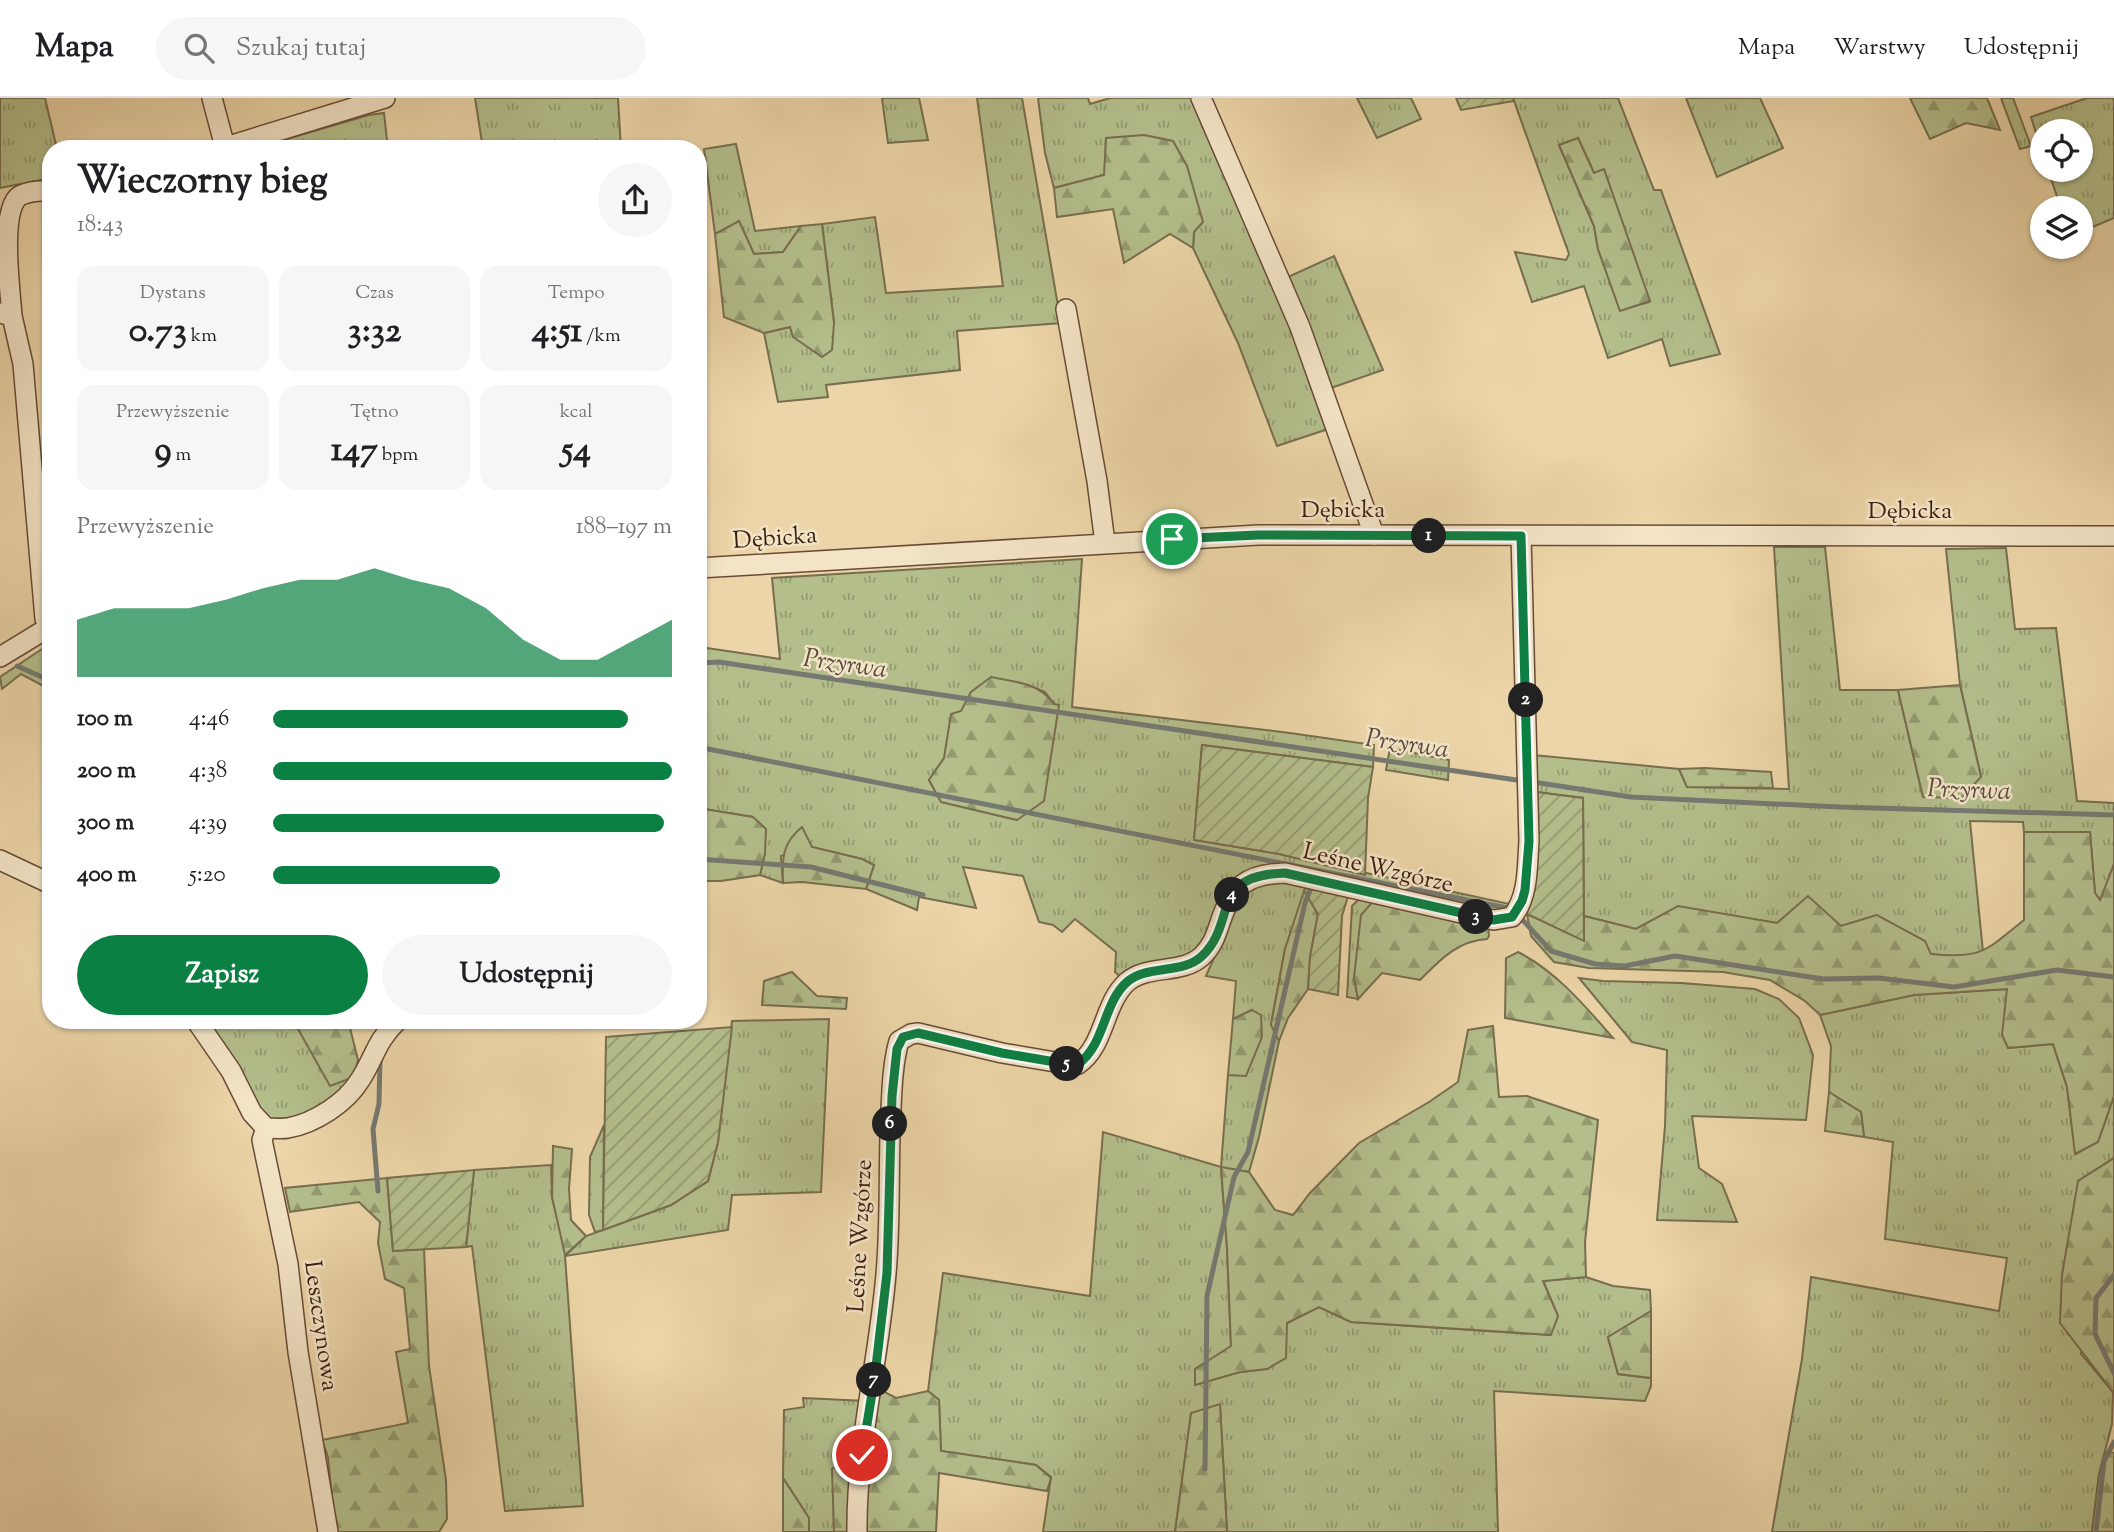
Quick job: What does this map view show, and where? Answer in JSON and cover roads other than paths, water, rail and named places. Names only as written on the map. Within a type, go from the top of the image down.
[{"type":"street","points":[[212,98],[220,140]]},
{"type":"street","points":[[248,140],[385,98]]},
{"type":"street","points":[[1200,98],[1300,327],[1374,536]]},
{"type":"street","points":[[42,191],[20,195],[9,207],[5,237],[6,314],[23,363],[42,584]]},
{"type":"street","points":[[1066,309],[1097,481],[1105,543]]},
{"type":"street","name":"Dębicka","points":[[707,567],[1251,535],[2114,536]]},
{"type":"street","name":"Leśne Wzgórze","points":[[856,1532],[858,1481],[875,1375],[887,1273],[890,1119],[899,1041],[918,1033],[1002,1053],[1078,1064],[1091,1050],[1118,993],[1128,981],[1150,971],[1185,965],[1198,959],[1213,942],[1230,898],[1247,880],[1259,875],[1285,873],[1479,918],[1493,920],[1512,917],[1525,890],[1529,791],[1521,536]]},
{"type":"street","points":[[0,657],[42,631]]},
{"type":"street","points":[[0,860],[42,880]]},
{"type":"street","points":[[202,1029],[231,1071],[252,1113],[266,1128],[288,1128],[320,1115],[344,1099],[359,1081],[383,1035],[389,1029]]},
{"type":"street","name":"Leszczynowa","points":[[266,1128],[262,1140],[288,1264],[298,1352],[328,1532]]},
{"type":"waterway","name":"Przyrwa","points":[[707,663],[719,662],[1523,781]]},
{"type":"waterway","name":"Przyrwa","points":[[17,666],[42,677]]},
{"type":"waterway","points":[[707,749],[1512,909]]},
{"type":"waterway","name":"Przyrwa","points":[[1533,782],[1631,797],[1840,807],[2114,815]]},
{"type":"waterway","points":[[707,860],[811,867],[923,895]]},
{"type":"waterway","points":[[1205,1469],[1207,1296],[1234,1177],[1248,1152],[1305,903],[1312,885]]},
{"type":"waterway","points":[[1519,916],[1551,951],[1595,964],[1625,966],[1675,956],[1823,979],[1879,978],[1954,987],[2057,970],[2114,977]]},
{"type":"waterway","points":[[378,1191],[373,1129],[379,1104],[380,1059]]},
{"type":"waterway","points":[[2114,1275],[2096,1298],[2095,1334],[2114,1373]]},
{"type":"waterway","points":[[2096,1532],[2104,1461],[2114,1442]]}]
